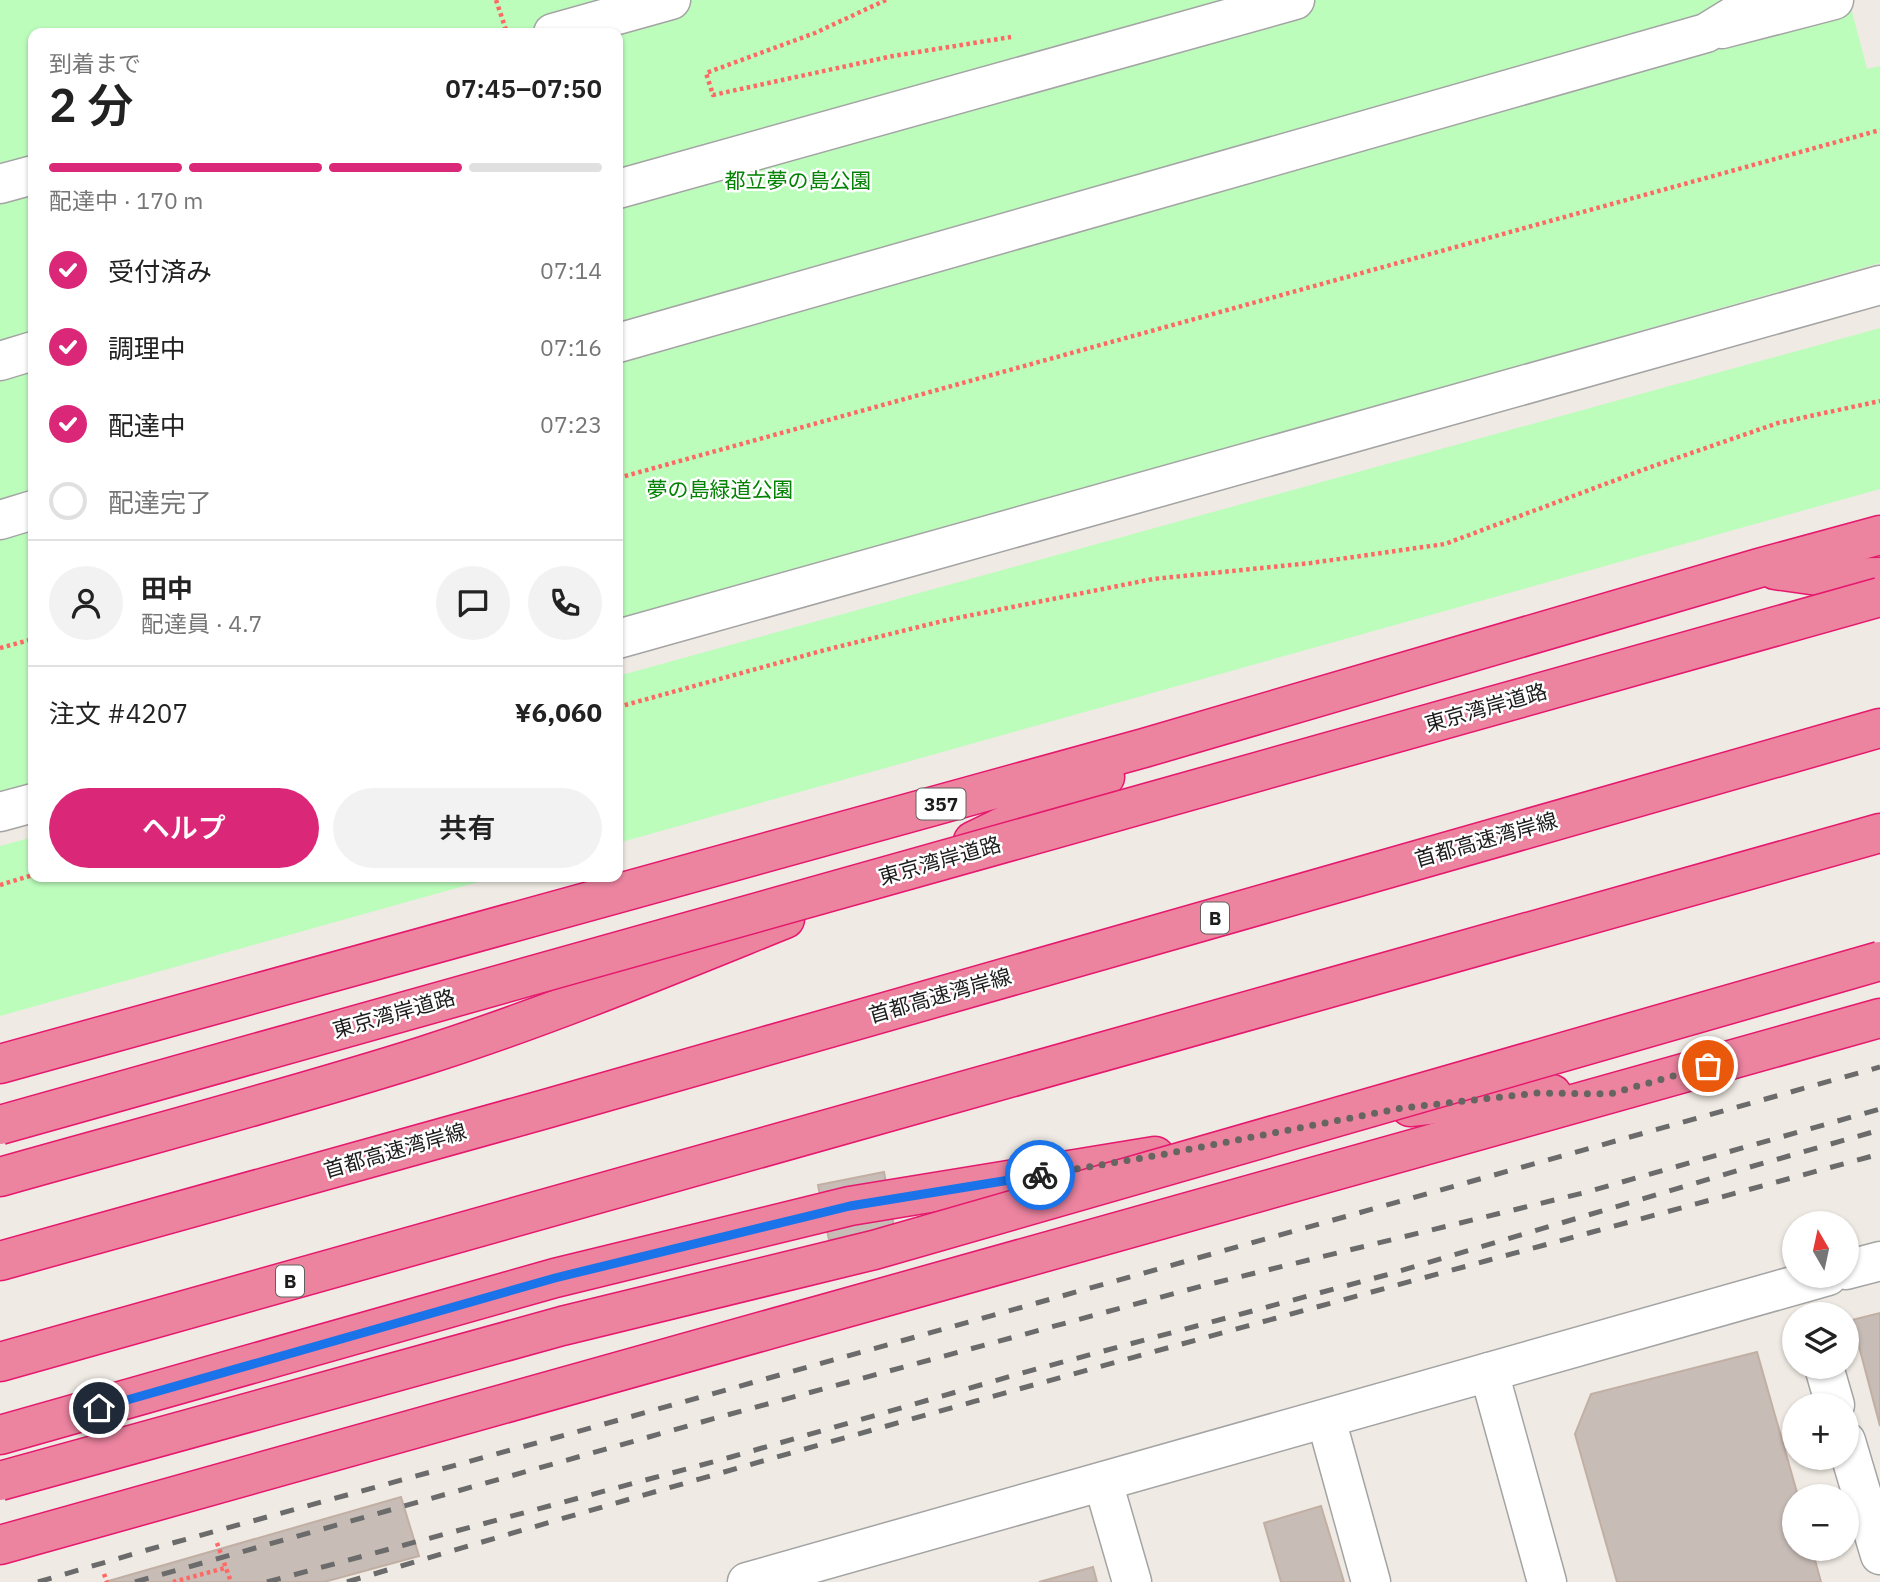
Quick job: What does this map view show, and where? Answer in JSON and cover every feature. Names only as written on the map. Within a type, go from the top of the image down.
[{"type":"highway","name":"357","points":[[0,1064],[1144,748],[1880,535]]},
{"type":"highway","points":[[1759,568],[1832,578],[1880,577]]},
{"type":"highway","name":"東京湾岸道路","points":[[0,1125],[1880,597]]},
{"type":"highway","name":"首都高速湾岸線","points":[[0,1261],[549,1108],[1880,728]]},
{"type":"highway","points":[[0,1177],[424,1056],[581,1001],[954,850],[1100,780],[1144,748]]},
{"type":"highway","name":"B","points":[[0,1362],[1880,833]]},
{"type":"highway","points":[[0,1481],[562,1326],[873,1250],[1880,961]]},
{"type":"highway","points":[[0,1545],[1880,1017]]},
{"type":"highway","points":[[0,1436],[555,1278],[850,1206],[1160,1155],[1402,1108],[1537,1093],[1610,1094]]},
{"type":"street","points":[[571,28],[671,0]]},
{"type":"street","points":[[623,188],[1295,0]]},
{"type":"street","points":[[1706,33],[1740,12],[1751,0]]},
{"type":"street","points":[[623,343],[1706,33],[1834,0]]},
{"type":"street","points":[[623,638],[1880,285]]},
{"type":"street","points":[[623,663],[1880,312]]},
{"type":"street","points":[[0,360],[28,352]]},
{"type":"street","points":[[0,520],[28,512]]},
{"type":"street","points":[[0,812],[28,804]]},
{"type":"street","points":[[0,836],[28,828]]},
{"type":"street","points":[[1859,1267],[1880,1261]]},
{"type":"street","points":[[747,1582],[1489,1372],[1812,1291]]},
{"type":"street","points":[[1489,1372],[1547,1582]]},
{"type":"street","points":[[1326,1419],[1371,1582]]},
{"type":"street","points":[[1855,1470],[1880,1555]]},
{"type":"street","points":[[1103,1482],[1132,1582]]},
{"type":"path","points":[[496,0],[505,28]]},
{"type":"path","points":[[886,0],[815,33],[706,73],[713,95],[893,56],[1020,35]]},
{"type":"path","points":[[623,477],[1880,130]]},
{"type":"path","points":[[623,706],[825,649],[947,620],[1139,582],[1311,563],[1445,544],[1648,468],[1778,423],[1880,401]]},
{"type":"path","points":[[0,648],[28,640]]},
{"type":"path","points":[[0,885],[28,877]]},
{"type":"path","points":[[216,1543],[231,1582]]},
{"type":"path","points":[[173,1582],[225,1568]]},
{"type":"path","points":[[104,1574],[107,1582]]},
{"type":"green space","points":[[0,0],[1849,0],[1867,69],[1880,66],[1880,263],[623,620],[623,28],[28,28],[28,788],[0,796]]},
{"type":"green space","points":[[1880,328],[1880,489],[623,842],[623,675]]},
{"type":"green space","points":[[28,838],[28,882],[478,882],[0,1016],[0,846]]},
{"type":"building","points":[[884,1172],[894,1227],[829,1240],[818,1185]]},
{"type":"building","points":[[1880,1313],[1880,1426],[1859,1346],[1859,1318]]},
{"type":"building","points":[[1757,1352],[1782,1440],[1782,1470],[1791,1470],[1795,1484],[1782,1484],[1782,1561],[1815,1561],[1821,1582],[1617,1582],[1575,1434],[1591,1394]]},
{"type":"building","points":[[401,1497],[419,1556],[324,1582],[105,1582]]},
{"type":"building","points":[[1321,1506],[1344,1582],[1281,1582],[1264,1523]]},
{"type":"building","points":[[1093,1567],[1097,1582],[1039,1582]]},
{"type":"railway","points":[[38,1582],[1880,1067]]},
{"type":"railway","points":[[135,1582],[716,1418],[1202,1286],[1583,1193],[1880,1109]]},
{"type":"railway","points":[[267,1582],[731,1457],[1022,1373],[1386,1275],[1880,1130]]},
{"type":"railway","points":[[347,1582],[921,1416],[1880,1154]]},
{"type":"way so far","points":[[1040,1175],[1160,1155],[1402,1108],[1537,1093],[1610,1094],[1708,1066]]},
{"type":"route","points":[[99,1408],[555,1278],[850,1206],[1040,1175]]},
{"type":"park label","name":"都立夢の島公園","points":[[798,181]]},
{"type":"park label","name":"夢の島緑道公園","points":[[720,490]]}]
